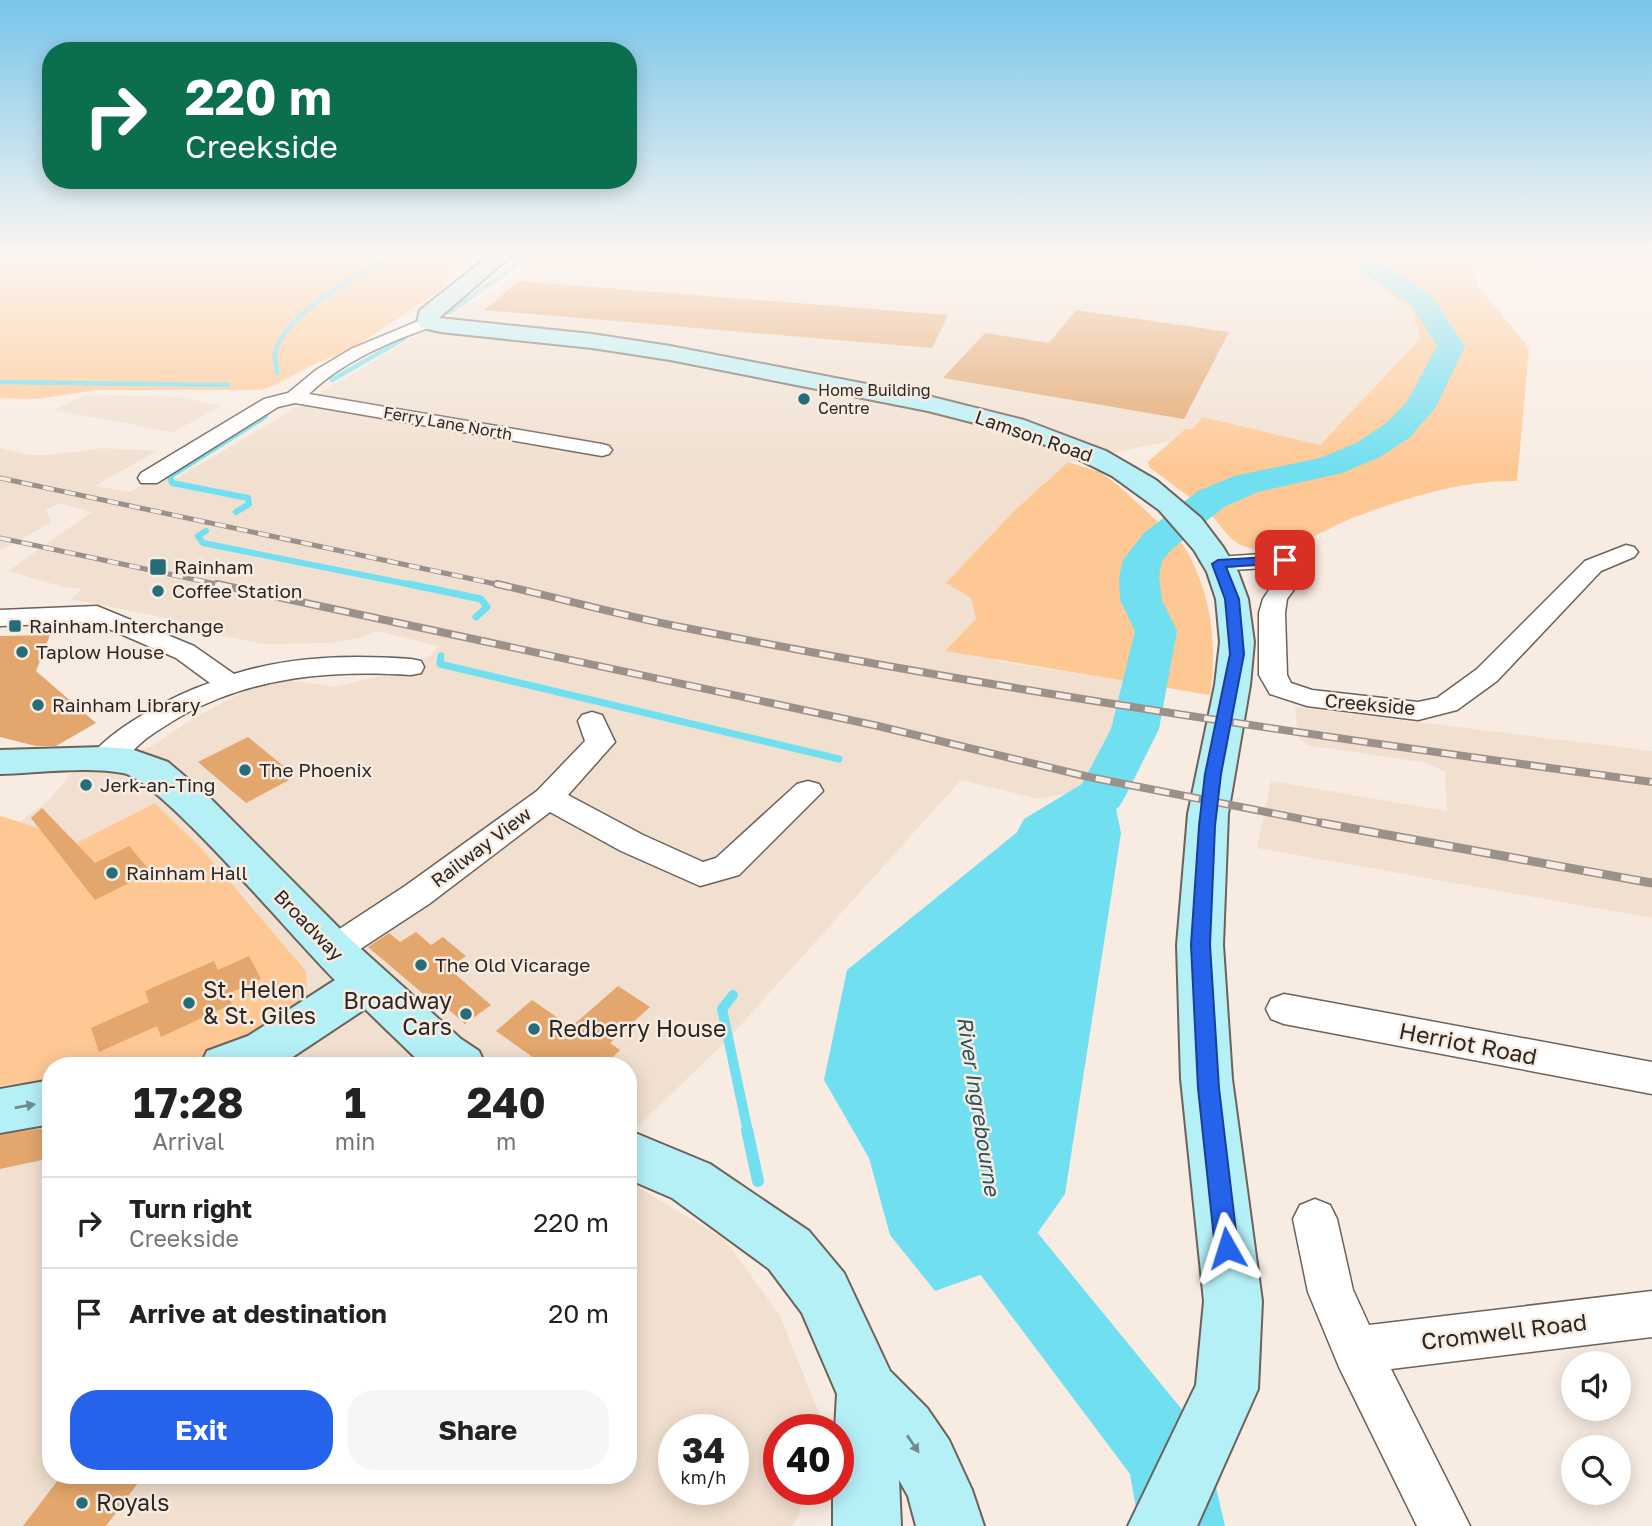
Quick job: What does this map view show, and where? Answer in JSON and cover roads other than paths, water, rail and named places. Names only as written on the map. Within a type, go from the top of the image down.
[{"type":"street","name":"Ferry Lane North","points":[[295,397],[315,379],[383,340],[416,326]]},
{"type":"street","name":"Lamson Road","points":[[451,326],[614,344],[959,410],[1072,445],[1110,464],[1164,499],[1208,549],[1232,599],[1237,654],[1213,774],[1200,945],[1209,1088],[1233,1301],[1227,1388],[1218,1410],[1157,1523]]},
{"type":"street","name":"Ferry Lane North","points":[[149,478],[271,403],[295,397],[602,450]]},
{"type":"street","name":"Creekside","points":[[1208,549],[1282,560],[1287,581],[1275,599],[1272,613],[1273,675],[1280,688],[1307,698],[1418,711],[1447,704],[1487,675],[1593,566],[1626,552]]},
{"type":"street","points":[[0,618],[97,614],[185,652],[228,682]]},
{"type":"street","points":[[104,758],[125,738],[228,682],[289,668],[331,663],[411,667]]},
{"type":"street","name":"Railway View","points":[[333,950],[417,895],[548,798],[600,742],[592,721]]},
{"type":"street","name":"Broadway","points":[[0,762],[104,758],[131,761],[154,771],[195,807],[333,950],[449,1057]]},
{"type":"street","points":[[548,798],[632,843],[700,874],[727,867],[808,791]]},
{"type":"street","points":[[248,1057],[265,1050],[368,983]]},
{"type":"street","name":"Herriot Road","points":[[1284,1009],[1652,1078]]},
{"type":"street","points":[[0,1111],[42,1104]]},
{"type":"street","points":[[637,1158],[691,1181],[789,1250],[823,1293],[868,1392],[904,1431],[926,1463],[939,1490],[950,1526]]},
{"type":"street","points":[[1315,1219],[1331,1292],[1356,1350],[1444,1526]]},
{"type":"street","name":"Cromwell Road","points":[[1356,1350],[1652,1314]]},
{"type":"street","points":[[867,1526],[868,1392]]},
{"type":"water","points":[[1113,794],[1121,833],[1065,1194],[1017,1262],[935,1291],[890,1235],[869,1158],[824,1080],[847,970],[1057,800]]},
{"type":"waterway","points":[[277,373],[276,349],[291,326]]},
{"type":"waterway","name":"River Ingrebourne","points":[[1043,832],[1101,795],[1135,729],[1156,631],[1141,600],[1139,577],[1143,560],[1157,542],[1211,499],[1247,484],[1330,466],[1368,450],[1397,431],[1420,407],[1451,346],[1438,326]]},
{"type":"waterway","points":[[332,380],[405,338]]},
{"type":"waterway","points":[[0,382],[228,385]]},
{"type":"waterway","points":[[236,512],[249,504],[248,498],[172,483],[170,476],[265,416]]},
{"type":"waterway","points":[[206,531],[198,536],[203,543],[417,586]]},
{"type":"waterway","points":[[409,584],[481,599],[487,607],[476,617]]},
{"type":"waterway","points":[[441,656],[440,664],[839,759]]},
{"type":"waterway","points":[[733,995],[722,1009],[748,1132]]},
{"type":"waterway","points":[[747,1130],[758,1181]]},
{"type":"waterway","name":"River Ingrebourne","points":[[992,1203],[1000,1242],[1168,1457],[1182,1526]]},
{"type":"railway","points":[[0,478],[505,586]]},
{"type":"railway","points":[[0,538],[225,586]]},
{"type":"railway","points":[[217,584],[878,726],[1089,777],[1332,825]]},
{"type":"railway","points":[[497,584],[662,623],[927,673],[1289,731],[1652,782]]},
{"type":"railway","points":[[1322,823],[1652,883]]},
{"type":"place","name":"Home Building Centre","points":[[804,399]]},
{"type":"place","name":"Rainham","points":[[158,567]]},
{"type":"place","name":"Coffee Station","points":[[158,591]]},
{"type":"place","name":"Rainham Interchange","points":[[15,626]]},
{"type":"place","name":"Taplow House","points":[[22,652]]},
{"type":"place","name":"Rainham Library","points":[[38,705]]},
{"type":"place","name":"The Phoenix","points":[[245,770]]},
{"type":"place","name":"Jerk-an-Ting","points":[[86,785]]},
{"type":"place","name":"Rainham Hall","points":[[112,873]]},
{"type":"place","name":"The Old Vicarage","points":[[421,965]]},
{"type":"place","name":"St. Helen & St. Giles","points":[[189,1003]]},
{"type":"place","name":"Broadway Cars","points":[[466,1014]]},
{"type":"place","name":"Redberry House","points":[[534,1029]]},
{"type":"place","name":"Royals","points":[[82,1503]]}]
